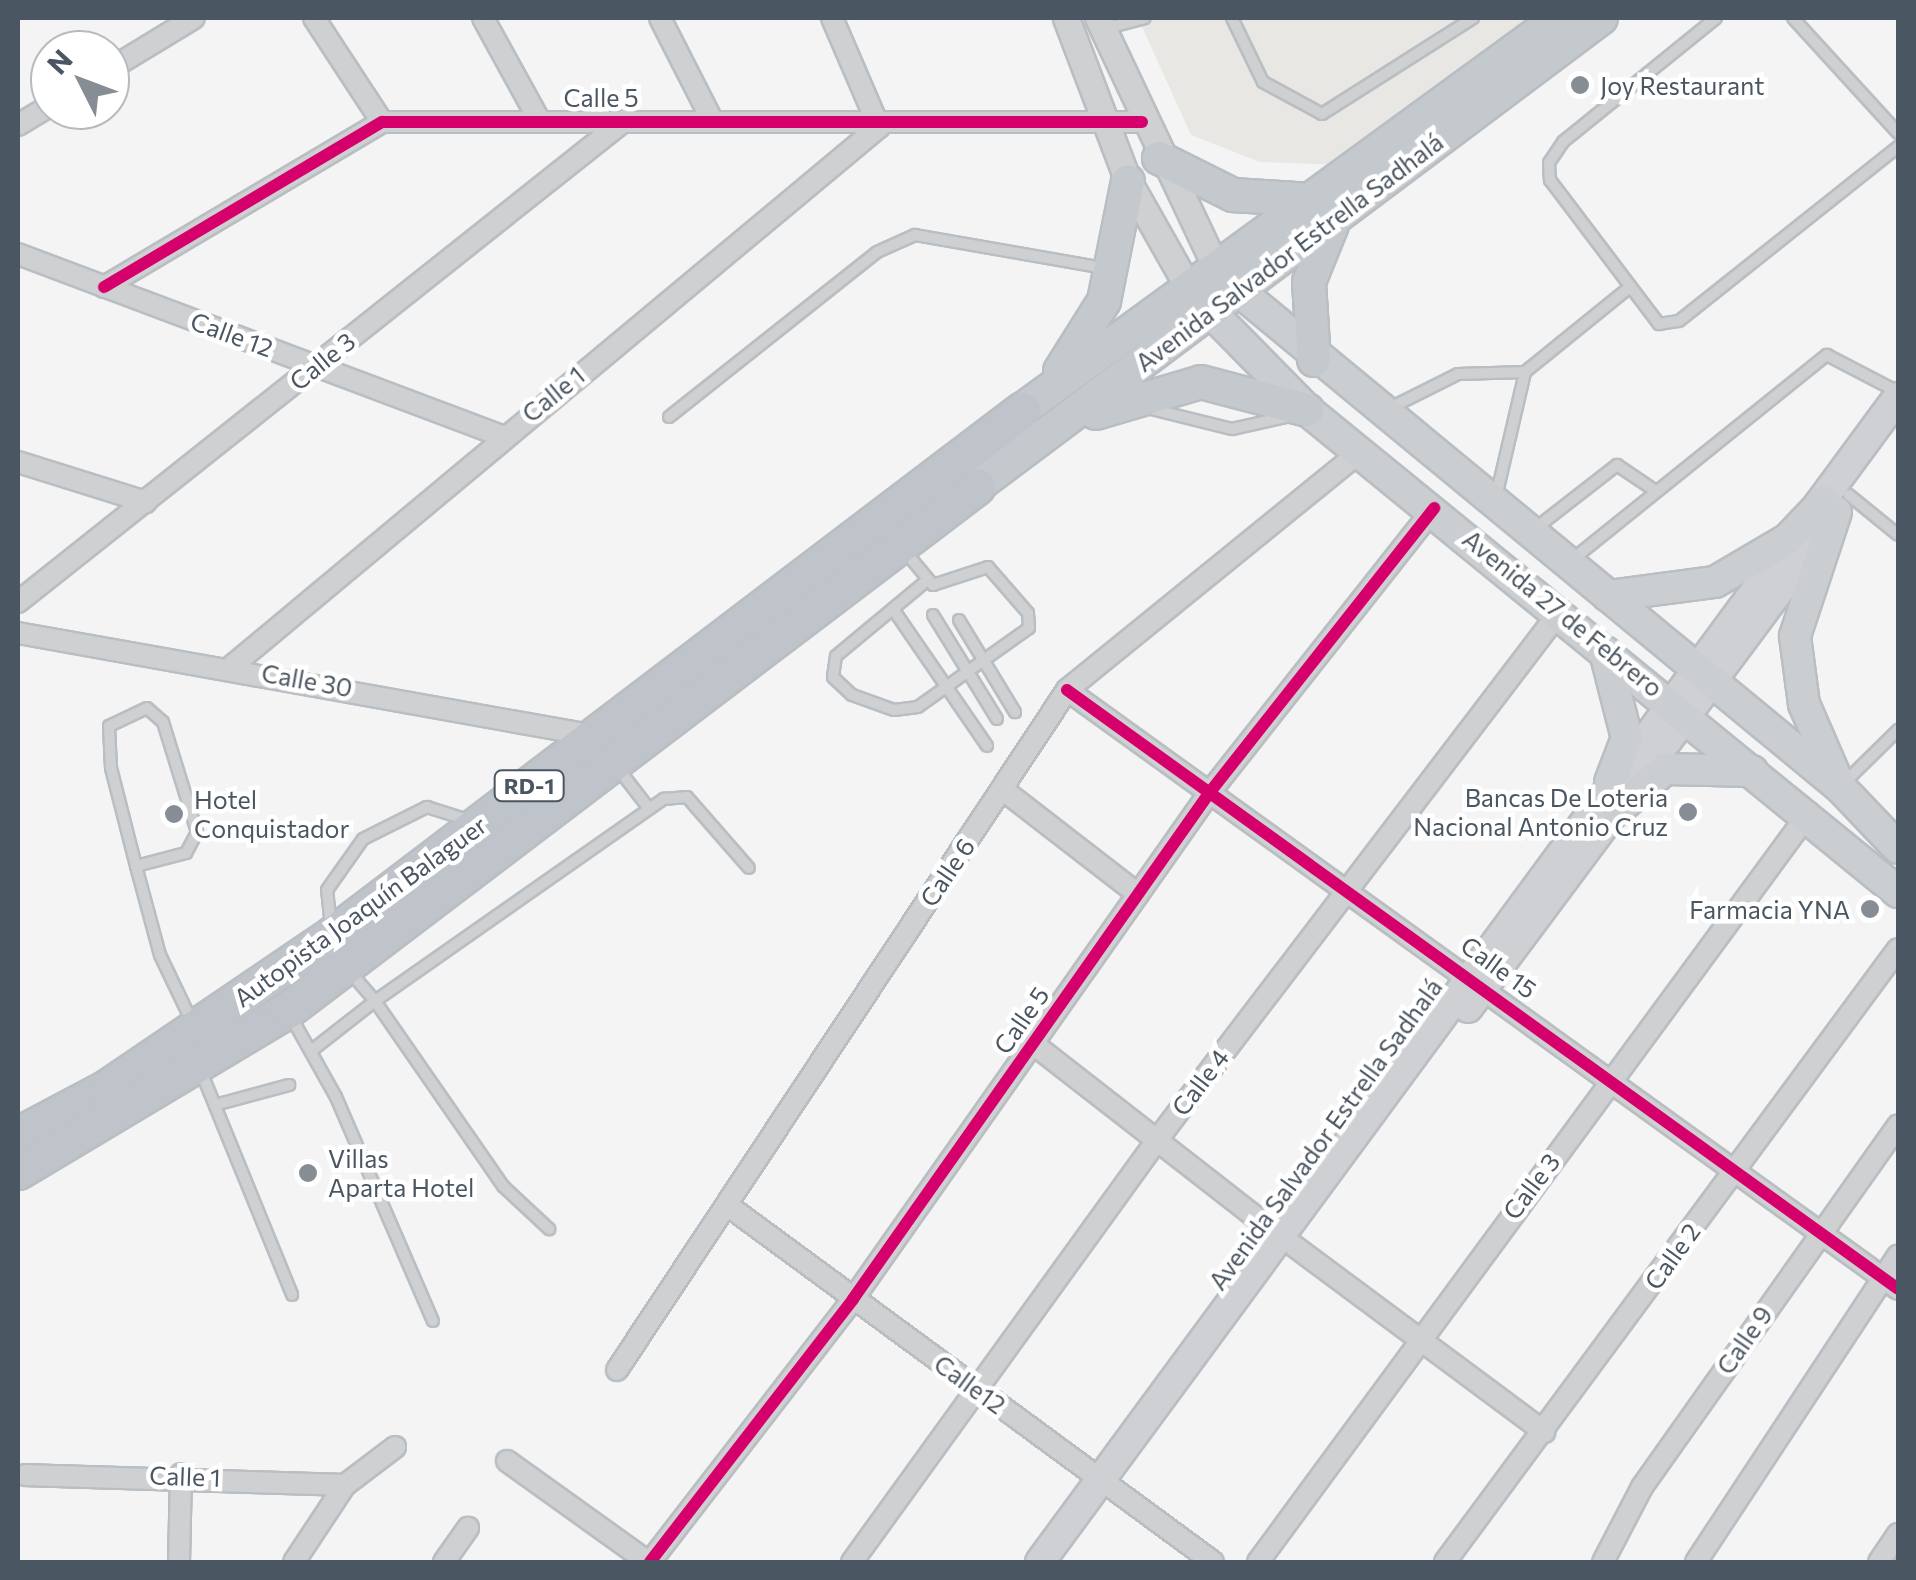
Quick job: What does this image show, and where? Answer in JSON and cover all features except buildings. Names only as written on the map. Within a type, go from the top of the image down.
[{"type":"highway","name":"Avenida Salvador Estrella Sadhalá","points":[[1326,207],[1559,18]]},
{"type":"highway","name":"Avenida Salvador Estrella Sadhalá","points":[[977,486],[1198,302],[1326,207],[1601,18]]},
{"type":"highway","points":[[1159,158],[1233,196],[1326,207],[1306,309],[1314,360]]},
{"type":"highway","points":[[1022,410],[1095,322],[1113,270],[1128,181]]},
{"type":"highway","name":"Avenida Salvador Estrella Sadhalá","points":[[1022,410],[1198,302]]},
{"type":"highway","points":[[977,486],[1118,399],[1202,382],[1306,410]]},
{"type":"highway","name":"Autopista Joaquín Balaguer","points":[[18,1135],[339,949],[604,748],[1022,410]]},
{"type":"highway","name":"Autopista Joaquín Balaguer","points":[[18,1171],[287,1010],[339,949],[478,825],[604,748],[900,544],[977,486]]},
{"type":"main road","name":"Avenida 27 de Febrero","points":[[1225,282],[1314,360],[1568,562],[1840,787],[1898,848]]},
{"type":"main road","name":"Avenida 27 de Febrero","points":[[1198,302],[1306,410],[1561,610],[1809,813],[1898,892]]},
{"type":"main road","name":"Avenida Salvador Estrella Sadhalá","points":[[1836,503],[1898,395]]},
{"type":"main road","name":"Avenida Salvador Estrella Sadhalá","points":[[1040,1562],[1107,1486],[1704,675],[1898,427]]},
{"type":"main road","points":[[1608,596],[1715,582],[1788,539],[1836,503]]},
{"type":"main road","points":[[1836,503],[1795,636],[1804,704],[1840,787]]},
{"type":"main road","points":[[1601,645],[1626,714],[1614,796]]},
{"type":"main road","points":[[1614,796],[1664,770],[1758,773]]},
{"type":"main road","name":"Avenida Salvador Estrella Sadhalá","points":[[1064,1562],[1107,1486]]},
{"type":"street","points":[[130,57],[194,18]]},
{"type":"street","points":[[104,288],[382,122],[314,18]]},
{"type":"street","points":[[484,18],[539,120]]},
{"type":"street","points":[[660,18],[712,120]]},
{"type":"street","points":[[832,18],[878,127]]},
{"type":"street","points":[[1066,18],[1128,181],[1198,302]]},
{"type":"street","points":[[1101,24],[1159,158],[1225,282]]},
{"type":"street","name":"Calle 3","points":[[18,602],[625,120]]},
{"type":"street","name":"Calle 5","points":[[382,122],[712,120],[878,127],[1106,126],[1142,122]]},
{"type":"street","name":"Calle 1","points":[[232,666],[502,436],[878,127]]},
{"type":"street","name":"Calle 12","points":[[18,254],[502,436]]},
{"type":"street","name":"Calle 6","points":[[617,1370],[1068,690],[1361,450]]},
{"type":"street","points":[[18,462],[146,502]]},
{"type":"street","name":"Calle 5","points":[[649,1562],[853,1299],[1210,792],[1434,508]]},
{"type":"street","name":"Calle 4","points":[[852,1562],[1160,1136],[1346,887],[1561,610]]},
{"type":"street","name":"Calle 30","points":[[18,633],[232,666],[604,748]]},
{"type":"street","name":"Calle 15","points":[[1068,690],[1478,978],[1733,1172],[1891,1283]]},
{"type":"street","points":[[1002,788],[1138,894]]},
{"type":"street","name":"Calle 3","points":[[1258,1562],[1420,1336],[1809,813]]},
{"type":"street","name":"Calle 2","points":[[1446,1562],[1898,950]]},
{"type":"street","points":[[1032,1043],[1160,1136],[1287,1240],[1544,1432]]},
{"type":"street","name":"Calle 9","points":[[1604,1562],[1642,1487],[1820,1230],[1898,1126]]},
{"type":"street","name":"Calle12","points":[[726,1205],[1213,1562]]},
{"type":"street","points":[[1696,1562],[1891,1283],[1898,1256]]},
{"type":"street","points":[[294,1562],[346,1485],[395,1447]]},
{"type":"street","points":[[507,1461],[649,1562]]},
{"type":"street","points":[[180,1562],[182,1474]]},
{"type":"street","name":"Calle 1","points":[[25,1475],[182,1474],[346,1485]]},
{"type":"street","points":[[444,1562],[468,1528]]},
{"type":"street","points":[[1879,1562],[1898,1534]]},
{"type":"lane","points":[[1101,24],[1144,18]]},
{"type":"lane","points":[[1232,18],[1263,82],[1322,114],[1474,18]]},
{"type":"lane","points":[[1716,18],[1563,142],[1550,163],[1550,180],[1630,287],[1668,327],[1898,148]]},
{"type":"lane","points":[[1794,18],[1898,133]]},
{"type":"lane","points":[[669,417],[877,252],[915,234],[1113,270]]},
{"type":"lane","points":[[1382,412],[1458,374],[1525,372],[1630,287]]},
{"type":"lane","points":[[1568,562],[1828,355],[1898,395]]},
{"type":"lane","points":[[1494,503],[1525,372]]},
{"type":"lane","points":[[1530,532],[1617,465],[1654,490]]},
{"type":"lane","points":[[1836,503],[1898,535]]},
{"type":"lane","points":[[900,544],[926,582]]},
{"type":"lane","points":[[985,566],[1028,613],[1020,638],[951,690],[894,710],[852,695],[834,676],[836,656],[926,582],[985,566]]},
{"type":"lane","points":[[892,609],[987,746]]},
{"type":"lane","points":[[933,615],[997,719]]},
{"type":"lane","points":[[959,620],[1015,712]]},
{"type":"lane","points":[[136,866],[186,853],[197,832],[163,722],[147,708],[110,726],[108,742],[136,866],[160,955],[196,1029]]},
{"type":"lane","points":[[1840,787],[1898,730]]},
{"type":"lane","points":[[604,748],[647,806]]},
{"type":"lane","points":[[311,1050],[647,806],[687,797],[749,868]]},
{"type":"lane","points":[[478,825],[427,807],[363,839],[326,890],[339,949],[504,1187],[549,1230]]},
{"type":"lane","points":[[287,1010],[311,1050],[432,1320]]},
{"type":"lane","points":[[199,1066],[292,1295]]},
{"type":"lane","points":[[214,1105],[289,1084]]},
{"type":"shaded area","points":[[1138,18],[1531,18],[1341,165],[1260,162],[1191,135]]},
{"type":"cycle path","points":[[104,287],[382,122],[1142,122]]},
{"type":"cycle path","points":[[650,1562],[853,1299],[1210,792],[1434,508]]},
{"type":"cycle path","points":[[1067,690],[1898,1289]]},
{"type":"place","name":"Joy Restaurant","points":[[1580,85]]},
{"type":"place","name":"Bancas De Loteria Nacional Antonio Cruz","points":[[1688,812]]},
{"type":"place","name":"Hotel Conquistador","points":[[174,814]]},
{"type":"place","name":"Farmacia YNA","points":[[1870,909]]},
{"type":"place","name":"Villas Aparta Hotel","points":[[308,1173]]}]
